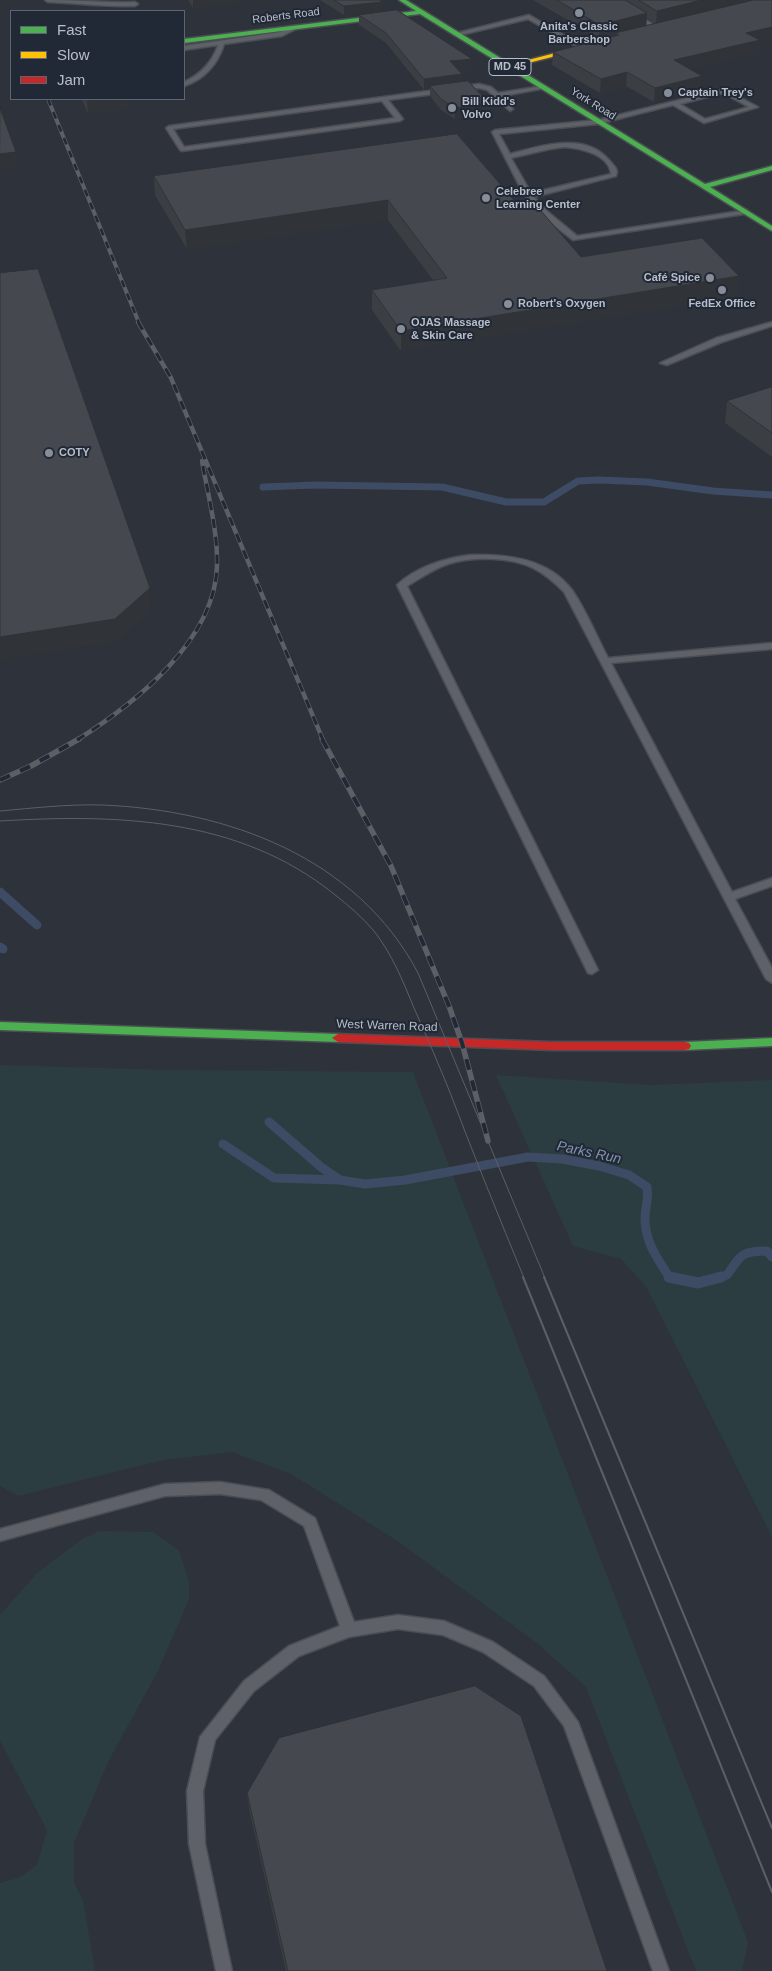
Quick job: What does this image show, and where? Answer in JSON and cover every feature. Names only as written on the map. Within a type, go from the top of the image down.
[{"type":"main road","name":"York Road","points":[[402,0],[772,229]]},
{"type":"main road","name":"Roberts Road","points":[[185,41],[422,12]]},
{"type":"main road","points":[[640,34],[664,28]]},
{"type":"main road","points":[[508,66],[602,43]]},
{"type":"main road","points":[[703,187],[772,168]]},
{"type":"main road","name":"West Warren Road","points":[[0,1026],[551,1046],[680,1046],[772,1042]]},
{"type":"lane","points":[[48,0],[81,1],[108,5],[135,4]]},
{"type":"lane","points":[[610,0],[664,28]]},
{"type":"lane","points":[[456,34],[529,17],[583,48]]},
{"type":"lane","points":[[185,48],[282,34],[294,28]]},
{"type":"lane","points":[[185,84],[197,78],[218,58],[222,42]]},
{"type":"lane","points":[[384,99],[400,119],[182,149],[169,128],[479,86],[489,88],[510,109]]},
{"type":"lane","points":[[497,96],[543,88]]},
{"type":"lane","points":[[674,103],[704,121],[755,108],[724,91],[674,103],[598,122],[495,132],[518,180],[530,196],[545,214],[576,238],[744,212]]},
{"type":"lane","points":[[507,156],[553,146],[585,146],[604,158],[614,170],[614,175],[530,196]]},
{"type":"lane","points":[[664,363],[719,340],[772,324]]},
{"type":"lane","points":[[592,970],[402,586],[436,566],[454,560],[484,558],[532,564],[555,578],[568,591],[772,979]]},
{"type":"lane","points":[[605,661],[772,646]]},
{"type":"lane","points":[[729,897],[772,882]]},
{"type":"lane","points":[[0,1535],[165,1490],[220,1488],[264,1494],[310,1522],[349,1630]]},
{"type":"lane","points":[[224,1971],[197,1844],[195,1791],[208,1737],[249,1686],[294,1651],[349,1630],[398,1622],[444,1628],[488,1646],[539,1681],[570,1722],[661,1971]]},
{"type":"shaded area","points":[[0,1065],[167,1070],[413,1072],[748,1942],[742,1971],[696,1971],[586,1687],[537,1643],[393,1538],[291,1474],[232,1452],[163,1460],[18,1496],[0,1486]]},
{"type":"shaded area","points":[[496,1075],[650,1085],[772,1080],[772,1537],[647,1288],[621,1259],[573,1246]]},
{"type":"shaded area","points":[[99,1531],[153,1532],[179,1550],[189,1582],[189,1599],[158,1671],[108,1762],[74,1843],[74,1883],[83,1900],[95,1971],[0,1971],[0,1883],[18,1878],[37,1865],[47,1830],[0,1741],[0,1615],[37,1573],[82,1539]]},
{"type":"building","points":[[334,0],[383,0],[380,1],[382,2],[344,6]]},
{"type":"building","points":[[557,0],[625,0],[647,13],[600,25]]},
{"type":"building","points":[[639,0],[702,0],[657,11]]},
{"type":"building","points":[[754,0],[772,0],[772,27],[746,33],[760,40],[674,60],[702,76],[655,88],[627,72],[601,79],[553,52],[619,35],[616,33]]},
{"type":"building","points":[[397,10],[472,59],[450,61],[462,74],[424,79],[386,33],[359,15]]},
{"type":"building","points":[[468,81],[489,103],[455,108],[441,99],[430,86]]},
{"type":"building","points":[[0,108],[16,152],[0,154]]},
{"type":"building","points":[[457,134],[519,206],[535,204],[581,257],[702,238],[739,276],[401,331],[372,290],[447,278],[388,200],[185,230],[154,176]]},
{"type":"building","name":"COTY","points":[[38,269],[150,588],[115,619],[0,637],[0,273]]},
{"type":"building","points":[[772,387],[772,433],[727,401]]},
{"type":"building","points":[[475,1686],[521,1716],[607,1971],[288,1971],[247,1793],[279,1738]]},
{"type":"waterway","points":[[263,487],[316,485],[442,487],[506,502],[544,502],[578,481],[599,480],[647,482],[713,491],[772,495]]},
{"type":"waterway","name":"Parks Run","points":[[0,892],[37,925]]},
{"type":"waterway","name":"Parks Run","points":[[269,1122],[321,1167],[340,1180]]},
{"type":"waterway","name":"Parks Run","points":[[223,1144],[274,1178],[340,1180]]},
{"type":"waterway","name":"Parks Run","points":[[340,1180],[365,1184],[405,1180],[528,1157],[562,1159],[599,1166],[629,1175],[647,1187],[645,1219],[647,1235],[653,1250],[669,1277]]},
{"type":"waterway","name":"Parks Run","points":[[717,1278],[727,1275],[739,1259],[747,1253],[767,1251],[772,1257]]},
{"type":"waterway","name":"Parks Run","points":[[669,1277],[698,1283],[721,1277]]},
{"type":"tram line","points":[[0,811],[102,805],[149,809],[196,817],[241,830],[284,847],[324,870],[360,899],[392,933],[418,973],[545,1278]]},
{"type":"tram line","points":[[0,821],[44,819],[132,821],[175,826],[217,835],[258,849],[297,868],[350,907],[374,931],[392,958],[446,1084],[524,1278]]},
{"type":"tram line","points":[[523,1277],[772,1892]]},
{"type":"tram line","points":[[544,1277],[772,1828]]},
{"type":"railway","points":[[48,100],[139,323]]},
{"type":"railway","points":[[138,322],[171,378],[323,740]]},
{"type":"railway","points":[[77,740],[123,708],[168,668],[187,645],[202,620],[213,594],[217,566],[214,527],[202,461]]},
{"type":"railway","points":[[0,780],[31,766],[79,739]]},
{"type":"railway","points":[[322,739],[391,866],[449,1006],[462,1043],[488,1141]]},
{"type":"traffic: fast","points":[[402,0],[772,229]]},
{"type":"traffic: fast","points":[[185,41],[422,12]]},
{"type":"traffic: fast","points":[[703,187],[772,168]]},
{"type":"traffic: fast","points":[[0,1026],[338,1038]]},
{"type":"traffic: fast","points":[[685,1046],[772,1042]]},
{"type":"traffic: slow","points":[[508,66],[590,46]]},
{"type":"traffic: jam","points":[[338,1038],[551,1046],[685,1046]]},
{"type":"place","name":"Anita's Classic Barbershop","points":[[579,13]]},
{"type":"place","name":"Captain Trey's","points":[[668,93]]},
{"type":"place","name":"Bill Kidd's Volvo","points":[[452,108]]},
{"type":"place","name":"Celebree Learning Center","points":[[486,198]]},
{"type":"place","name":"Café Spice","points":[[710,278]]},
{"type":"place","name":"FedEx Office","points":[[722,290]]},
{"type":"place","name":"Robert's Oxygen","points":[[508,304]]},
{"type":"place","name":"OJAS Massage & Skin Care","points":[[401,329]]},
{"type":"place","name":"COTY","points":[[49,453]]}]
